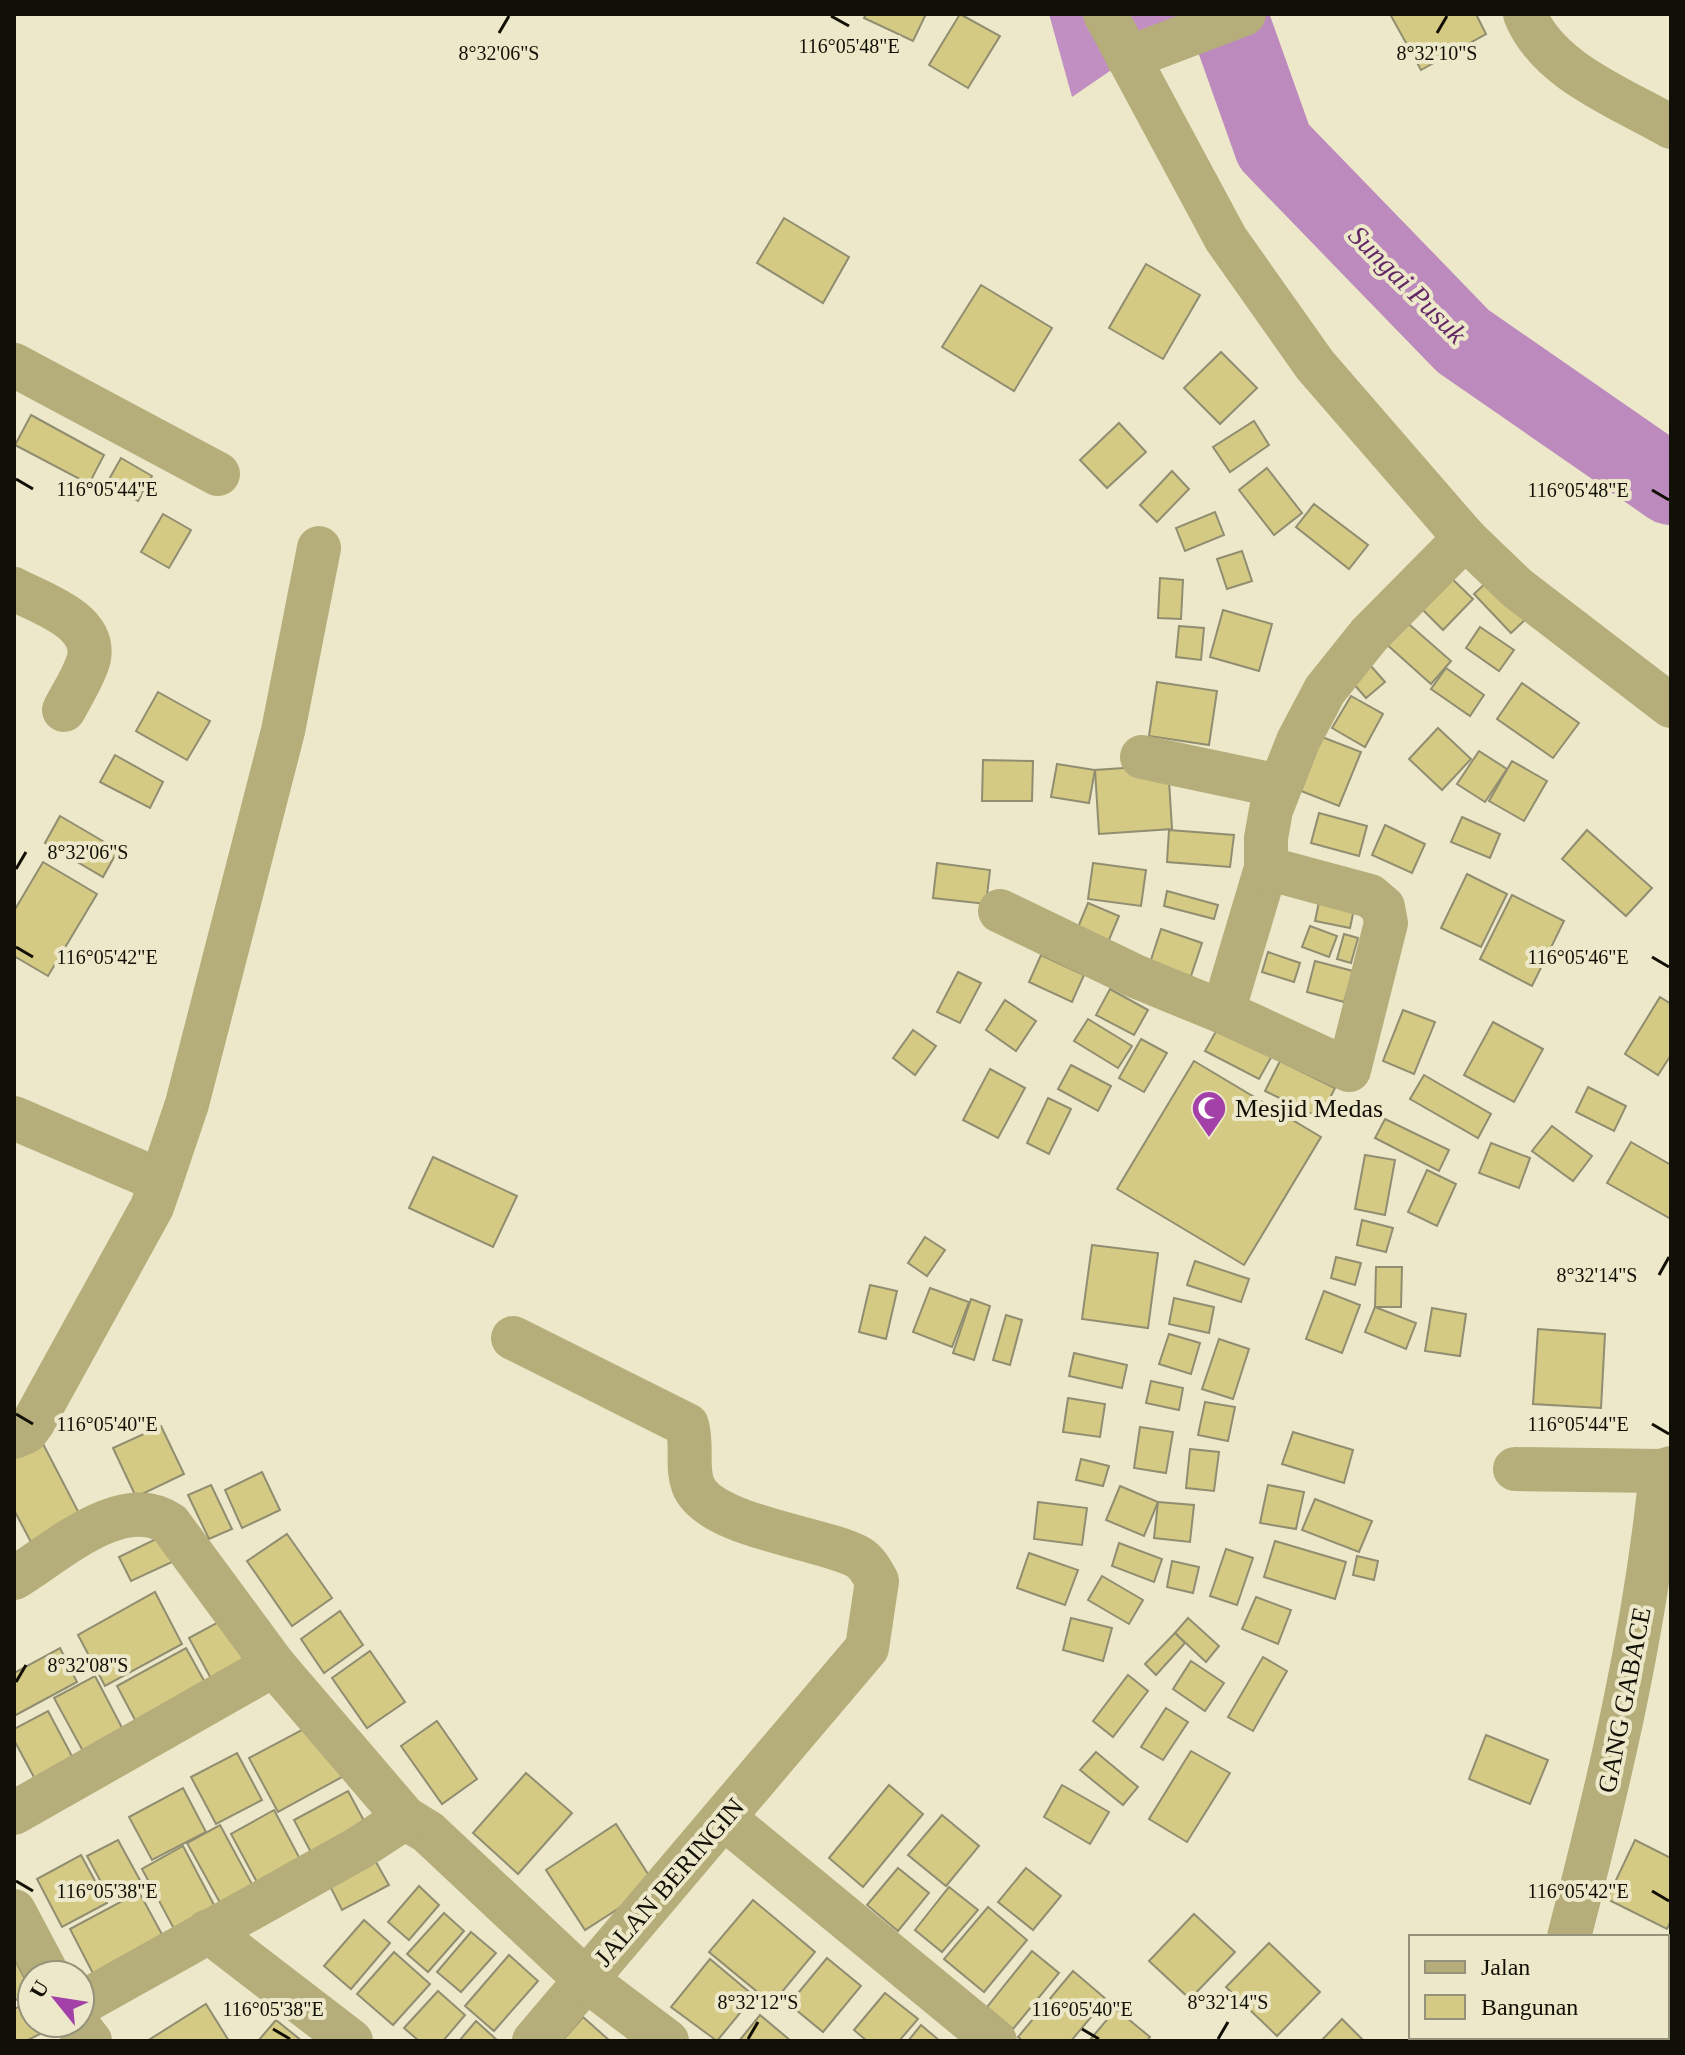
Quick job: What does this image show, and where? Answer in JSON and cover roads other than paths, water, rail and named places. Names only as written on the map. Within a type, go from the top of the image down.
[{"type":"street","points":[[1105,14],[1143,51],[1226,239],[1268,304],[1315,365],[1465,538],[1517,588],[1671,706]]},
{"type":"street","points":[[1143,51],[1244,14]]},
{"type":"street","points":[[1525,14],[1535,34],[1558,60],[1671,127]]},
{"type":"street","points":[[14,365],[218,474]]},
{"type":"street","points":[[1223,1012],[1266,868],[1266,838],[1279,786],[1325,690],[1369,635],[1465,538]]},
{"type":"street","points":[[14,1437],[26,1432],[34,1421],[152,1207],[161,1181],[187,1104],[283,731],[319,548]]},
{"type":"street","points":[[14,589],[76,623],[87,637],[88,660],[64,710]]},
{"type":"street","points":[[1142,757],[1279,786]]},
{"type":"street","points":[[1000,911],[1135,976],[1223,1012],[1349,1070],[1386,923],[1385,910],[1370,896],[1266,868]]},
{"type":"street","points":[[14,1118],[161,1181]]},
{"type":"street","name":"JALAN BERINGIN","points":[[513,1338],[687,1425],[692,1449],[689,1466],[693,1487],[704,1500],[786,1537],[859,1558],[877,1581],[867,1648],[534,2041]]},
{"type":"street","points":[[1515,1469],[1666,1470]]},
{"type":"street","name":"GANG GABACE","points":[[1569,1935],[1626,1702],[1666,1470]]},
{"type":"street","points":[[14,1578],[117,1515],[135,1512],[154,1516],[177,1531],[274,1665],[405,1818],[428,1832],[586,1980],[667,2041]]},
{"type":"street","points":[[14,1813],[274,1665]]},
{"type":"street","points":[[96,1995],[359,1848],[405,1818]]},
{"type":"street","points":[[724,1818],[995,2041]]},
{"type":"street","points":[[14,1911],[40,1959]]},
{"type":"street","points":[[208,1931],[351,2041]]},
{"type":"waterway","name":"Sungai Pusuk","points":[[1227,14],[1274,146],[1463,341],[1671,485]]},
{"type":"place","name":"Mesjid Medas","points":[[1209,1139]]}]
